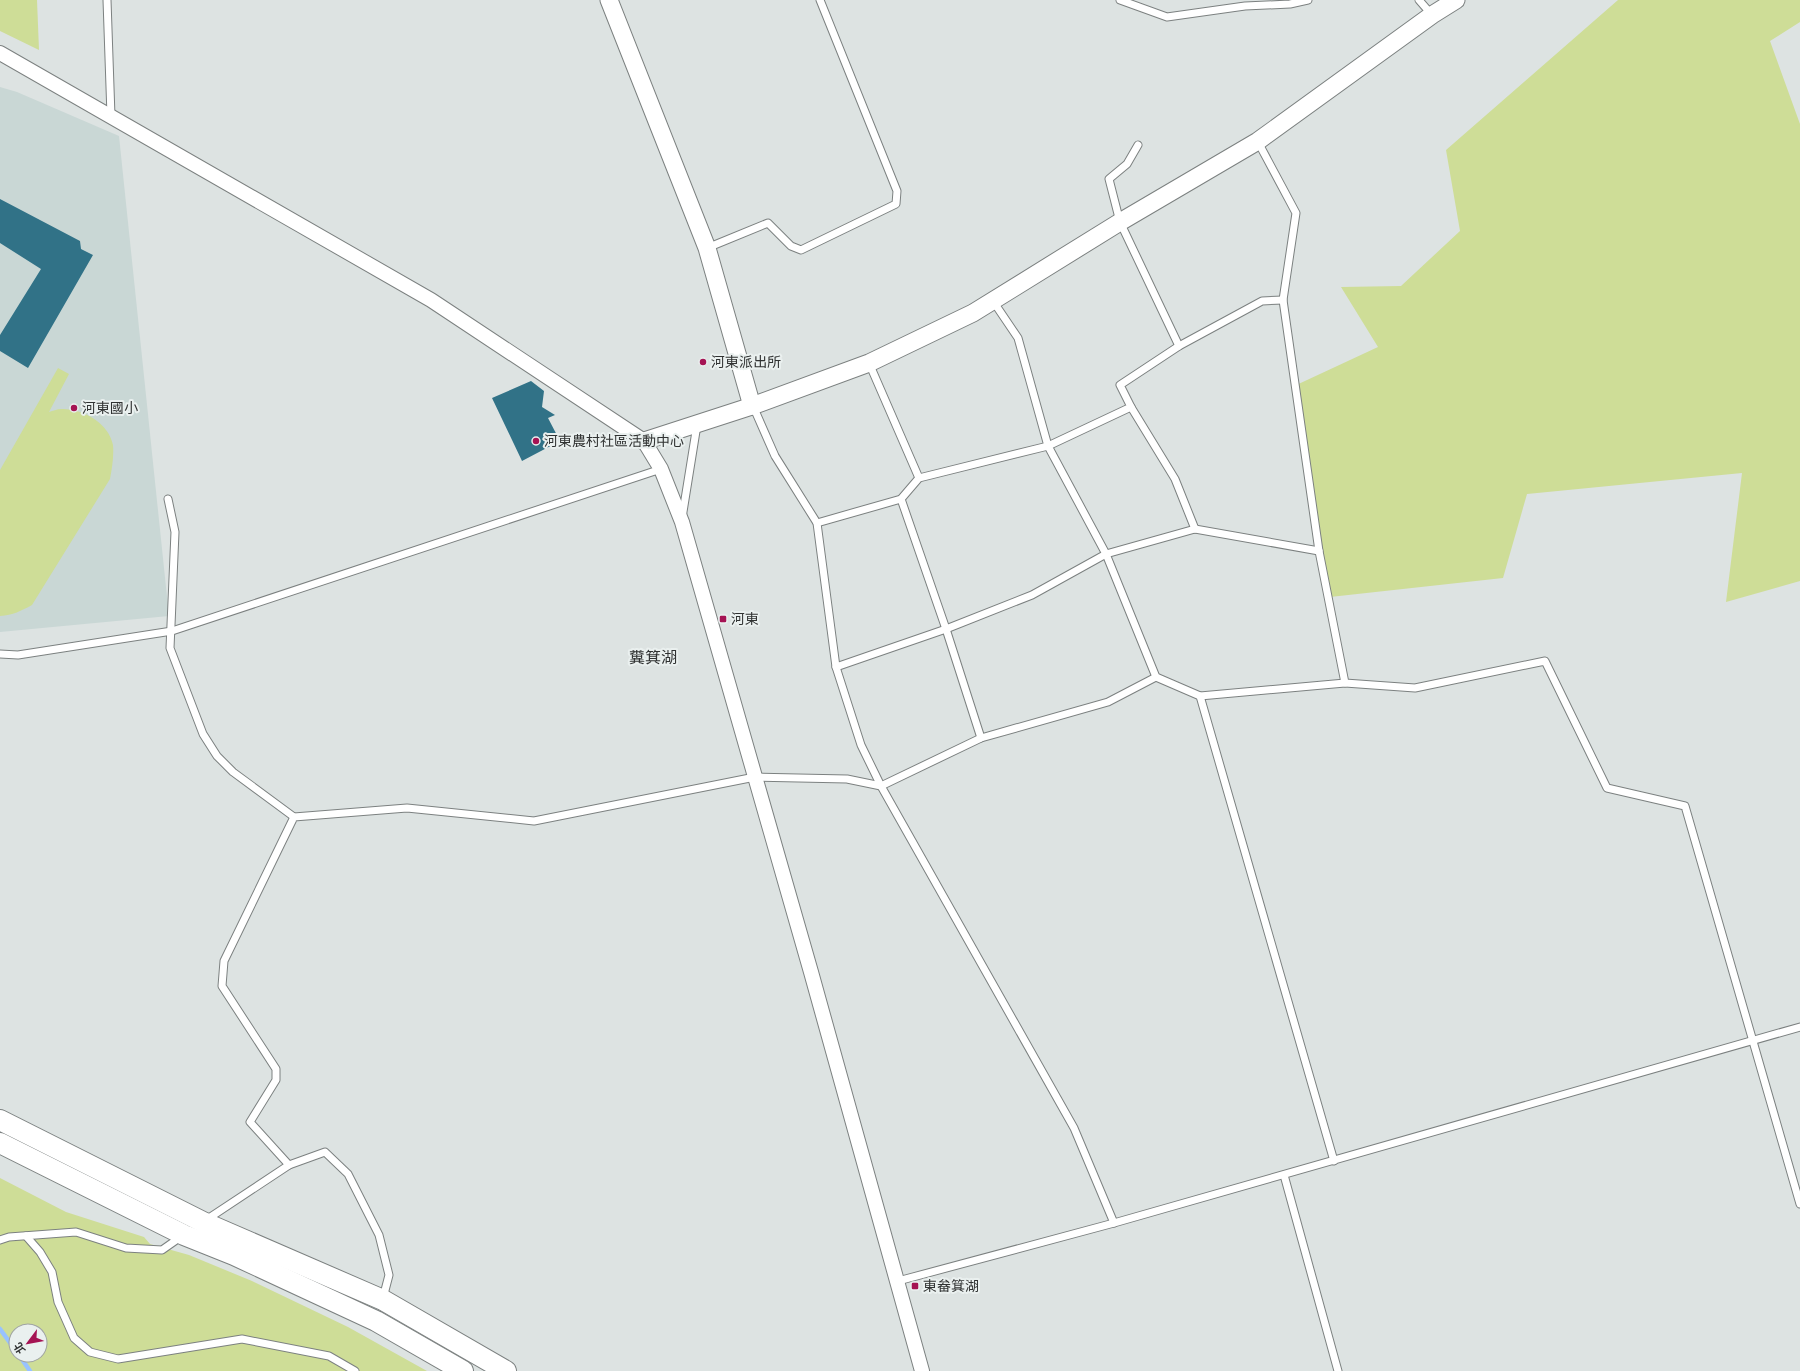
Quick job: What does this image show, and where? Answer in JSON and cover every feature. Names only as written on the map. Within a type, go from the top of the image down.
[{"type":"main road","points":[[0,1120],[193,1228],[234,1255],[376,1321],[462,1371]]},
{"type":"main road","points":[[0,1144],[193,1228],[383,1300],[506,1371]]},
{"type":"street","points":[[609,0],[707,248],[752,406]]},
{"type":"street","points":[[644,441],[752,406],[869,363],[973,313],[1120,222],[1258,141],[1432,15],[1456,0]]},
{"type":"street","points":[[0,53],[431,300],[644,441],[661,469],[682,522],[898,1281],[922,1371]]},
{"type":"lane","points":[[107,0],[111,116]]},
{"type":"lane","points":[[707,248],[768,223],[791,246],[801,250],[896,204],[897,191],[820,0]]},
{"type":"lane","points":[[1120,0],[1167,17],[1245,6],[1290,4],[1308,0]]},
{"type":"lane","points":[[1419,0],[1432,15]]},
{"type":"lane","points":[[1258,141],[1296,213],[1283,300],[1318,551],[1345,683]]},
{"type":"lane","points":[[1138,145],[1127,164],[1109,179],[1120,222],[1179,346]]},
{"type":"lane","points":[[1195,529],[1174,479],[1131,407],[1120,385],[1179,346],[1262,301],[1283,300]]},
{"type":"lane","points":[[992,301],[1018,338],[1048,446],[1106,554],[1156,677],[1200,696],[1345,683],[1415,688],[1545,661],[1607,788],[1684,806],[1754,1039],[1800,1204]]},
{"type":"lane","points":[[869,363],[919,478]]},
{"type":"lane","points":[[752,406],[775,456],[817,523],[836,667],[861,744],[882,786],[1074,1128],[1114,1223]]},
{"type":"lane","points":[[817,523],[901,499],[919,478],[1048,446],[1131,407]]},
{"type":"lane","points":[[682,522],[697,424]]},
{"type":"lane","points":[[0,654],[18,655],[172,631],[661,469]]},
{"type":"lane","points":[[168,499],[175,532],[172,631],[170,648],[203,734],[208,743],[233,772],[294,817],[407,808],[534,821],[755,777],[847,779],[882,786],[981,738],[1108,702],[1156,677]]},
{"type":"lane","points":[[901,499],[946,629],[981,738]]},
{"type":"lane","points":[[836,667],[946,629],[1032,595],[1106,554],[1195,529],[1318,551]]},
{"type":"lane","points":[[1200,696],[1334,1161]]},
{"type":"lane","points":[[289,1165],[250,1122],[276,1080],[276,1069],[222,986],[224,961],[294,817]]},
{"type":"lane","points":[[898,1281],[1114,1223],[1800,1027]]},
{"type":"lane","points":[[0,1240],[9,1237],[76,1232],[126,1248],[162,1250],[289,1165],[325,1152],[348,1174],[379,1235],[389,1275],[383,1300]]},
{"type":"lane","points":[[1284,1175],[1338,1371]]},
{"type":"lane","points":[[26,1236],[40,1252],[52,1272],[58,1302],[74,1338],[90,1352],[118,1359],[242,1339],[328,1356],[355,1371]]},
{"type":"shaded area","name":"河東國小","points":[[0,87],[17,92],[119,136],[169,616],[0,632]]},
{"type":"green space","points":[[0,0],[37,0],[39,50],[0,31]]},
{"type":"green space","points":[[1618,0],[1800,0],[1800,22],[1770,41],[1800,124],[1800,581],[1726,602],[1742,473],[1527,494],[1503,578],[1330,597],[1319,551],[1292,387],[1378,347],[1341,287],[1401,286],[1460,231],[1446,150]]},
{"type":"green space","points":[[58,368],[69,374],[49,412],[61,409],[77,411],[93,418],[106,430],[113,445],[110,479],[32,605],[9,615],[0,616],[0,470]]},
{"type":"green space","points":[[0,1178],[66,1212],[144,1237],[150,1244],[189,1255],[252,1281],[348,1327],[427,1371],[0,1371]]},
{"type":"building","points":[[0,199],[80,241],[81,249],[93,255],[28,368],[0,351],[0,335],[41,269],[0,243]]},
{"type":"building","points":[[531,381],[544,391],[542,407],[555,415],[548,418],[560,441],[522,461],[492,398]]},
{"type":"waterway","points":[[0,1329],[8,1340]]},
{"type":"waterway","points":[[24,1363],[30,1371]]},
{"type":"place","name":"河東派出所","points":[[703,362]]},
{"type":"place","name":"河東國小","points":[[74,408]]},
{"type":"place","name":"河東農村社區活動中心","points":[[536,441]]},
{"type":"place","name":"河東","points":[[723,619]]},
{"type":"place","name":"東畚箕湖","points":[[915,1286]]},
{"type":"district","name":"糞箕湖","points":[[653,657]]}]
